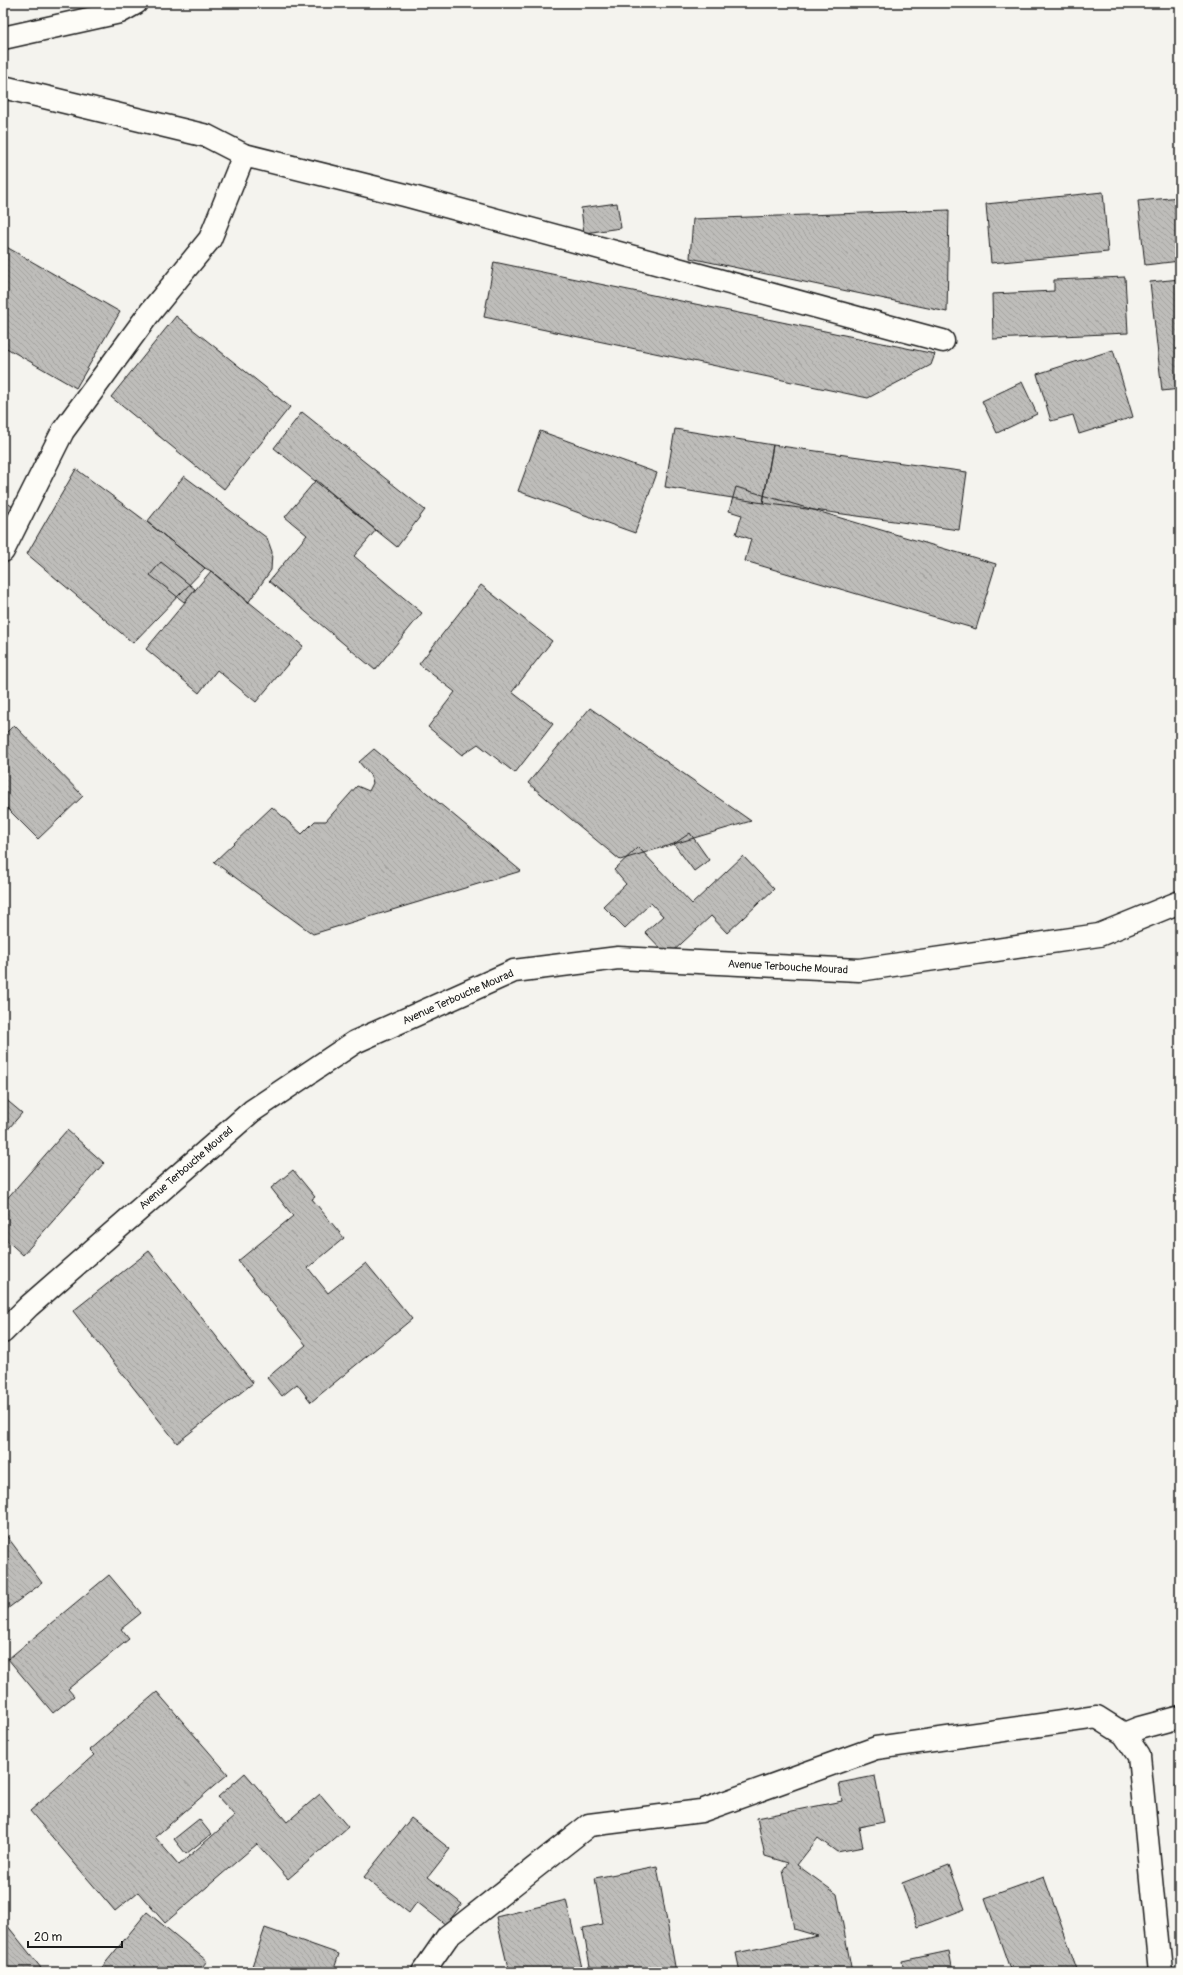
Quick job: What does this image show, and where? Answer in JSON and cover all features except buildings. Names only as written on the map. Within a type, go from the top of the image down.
[{"type":"street","points":[[3,38],[120,12],[136,3]]},
{"type":"street","points":[[3,87],[207,136],[244,155],[405,195],[943,340]]},
{"type":"street","points":[[3,551],[63,431],[148,315],[210,239],[244,155]]},
{"type":"street","name":"Avenue Terbouche Mourad","points":[[3,1332],[30,1306],[252,1111],[355,1042],[514,971],[618,958],[860,970],[1099,935],[1180,902]]},
{"type":"street","points":[[423,1972],[448,1936],[589,1825],[702,1811],[876,1748],[1097,1717],[1124,1734],[1139,1756],[1160,1972]]},
{"type":"street","points":[[1124,1734],[1139,1728],[1180,1717]]}]
